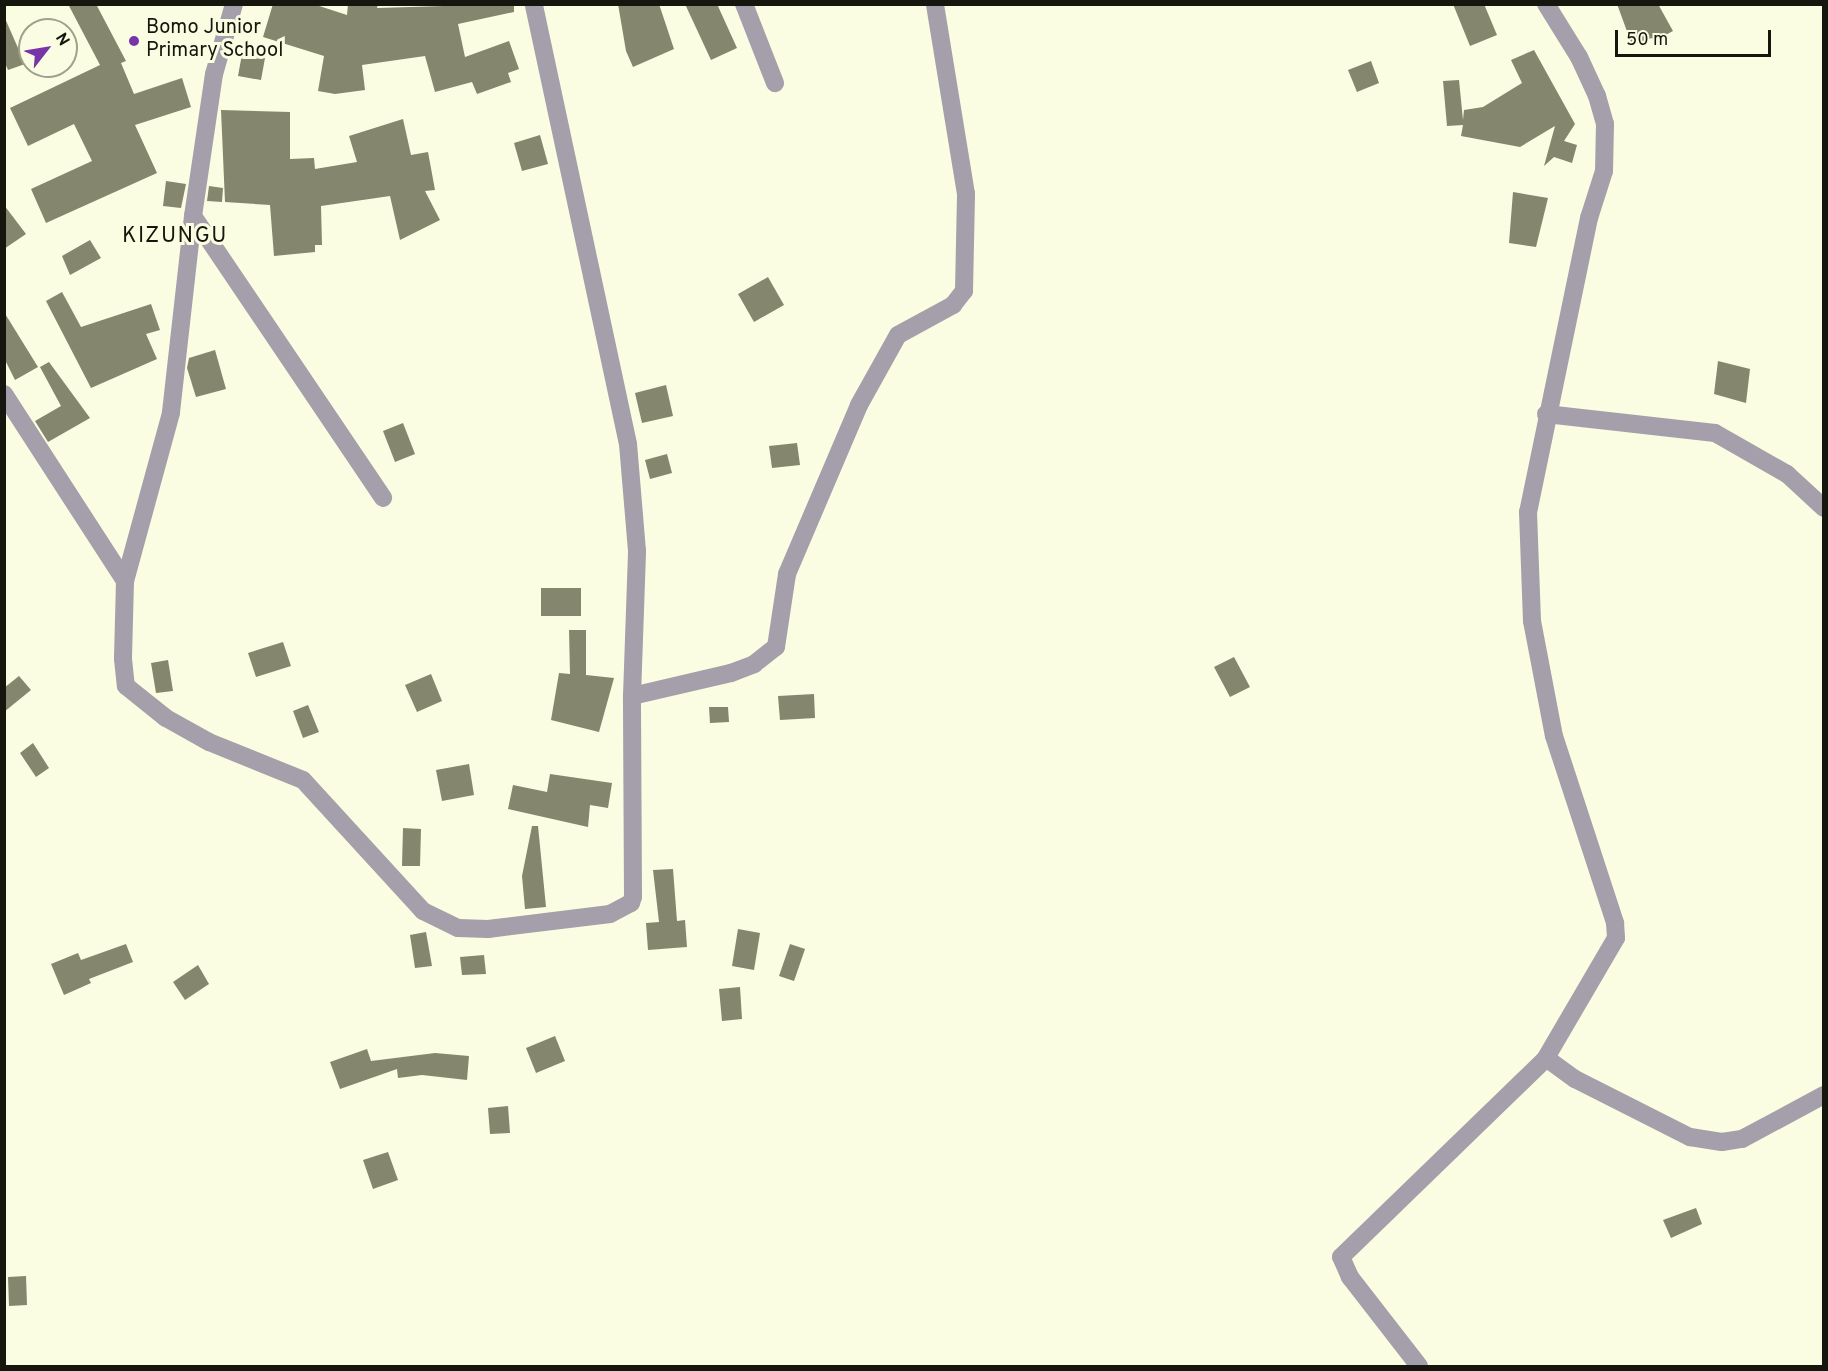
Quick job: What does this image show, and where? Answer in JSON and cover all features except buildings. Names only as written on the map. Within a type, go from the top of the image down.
[{"type":"street","points":[[234,4],[214,74],[193,216],[171,413],[125,581],[123,659],[126,686],[166,718],[209,742],[303,780],[423,911],[458,928],[499,928],[610,914],[632,903],[632,696],[637,551],[628,444],[534,4]]},
{"type":"street","points":[[744,4],[775,83]]},
{"type":"street","points":[[632,696],[730,673],[754,664],[776,647],[787,574],[864,397],[898,335],[953,305],[964,291],[966,194],[935,4]]},
{"type":"street","points":[[1419,1366],[1350,1277],[1341,1257],[1546,1058],[1616,938],[1615,923],[1554,736],[1532,621],[1528,512],[1546,414],[1590,218],[1604,171],[1605,124],[1579,57],[1546,4]]},
{"type":"street","points":[[193,216],[383,498]]},
{"type":"street","points":[[4,394],[125,581]]},
{"type":"street","points":[[1546,414],[1715,433],[1788,474],[1824,508]]},
{"type":"street","points":[[1546,1058],[1575,1079],[1680,1132],[1722,1142],[1742,1139],[1824,1095]]},
{"type":"place","name":"Bomo Junior Primary School","points":[[134,41]]},
{"type":"district","name":"KIZUNGU","points":[[175,237]]}]
